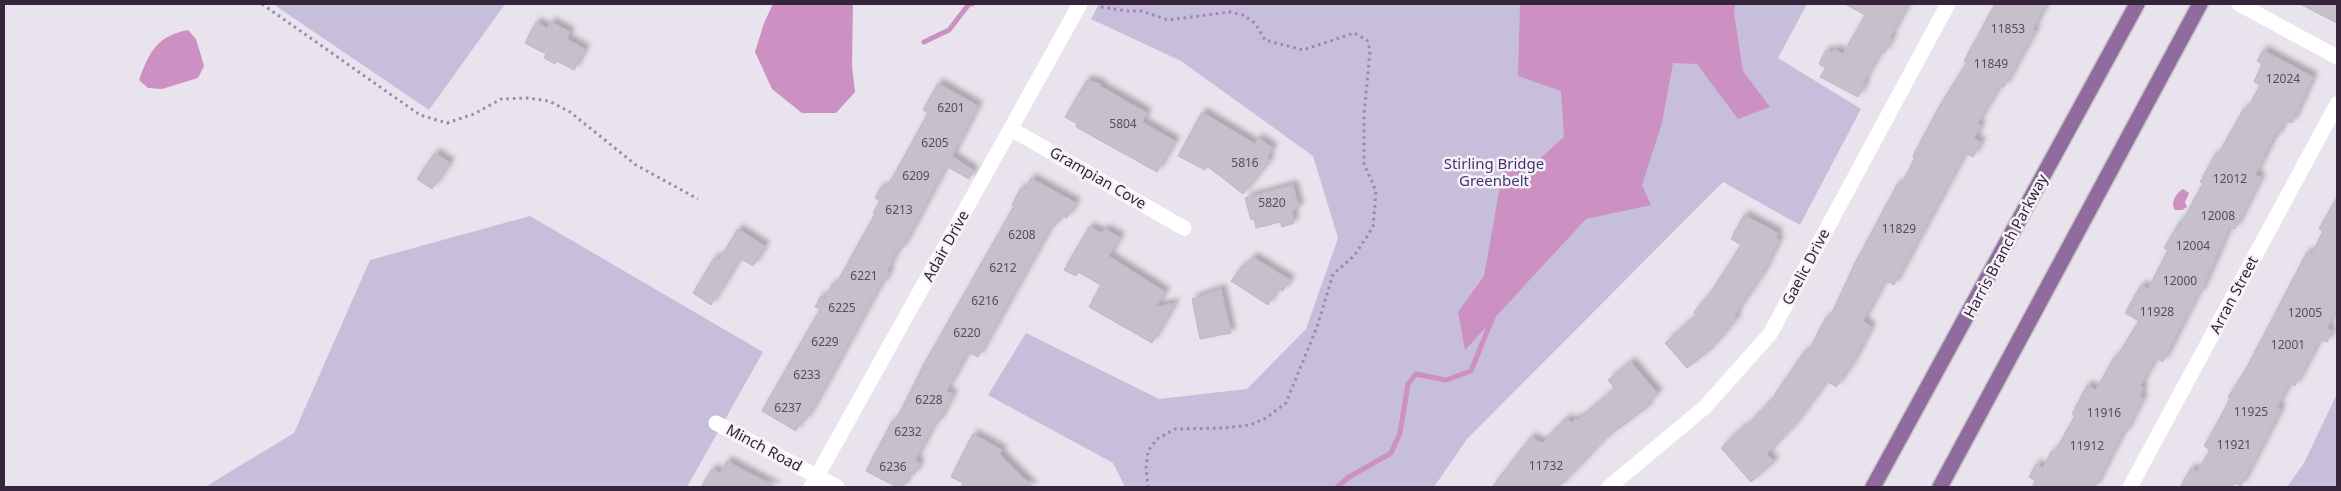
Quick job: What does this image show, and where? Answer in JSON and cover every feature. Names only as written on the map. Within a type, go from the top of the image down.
[{"type":"main road","name":"Harris Branch Parkway","points":[[1873,487],[2137,4]]},
{"type":"main road","points":[[1940,487],[2200,4]]},
{"type":"street","name":"Adair Drive","points":[[814,482],[1080,4]]},
{"type":"street","name":"Gaelic Drive","points":[[1609,487],[1705,407],[1770,334],[1948,4]]},
{"type":"street","points":[[2239,4],[2337,57]]},
{"type":"street","name":"Arran Street","points":[[2130,487],[2337,104]]},
{"type":"street","name":"Grampian Cove","points":[[1011,129],[1184,228]]},
{"type":"street","name":"Minch Road","points":[[716,423],[814,482],[837,487]]},
{"type":"path","points":[[262,4],[420,115],[447,124],[474,114],[501,99],[527,98],[549,101],[570,112],[636,165],[698,199]]},
{"type":"path","points":[[1101,7],[1126,11],[1142,11],[1168,20],[1230,12],[1243,15],[1255,23],[1265,40],[1277,44],[1303,50],[1354,32],[1367,40],[1370,50],[1364,115],[1364,164],[1376,191],[1373,227],[1354,256],[1333,274],[1317,327],[1286,403],[1266,418],[1250,425],[1224,428],[1175,429],[1157,439],[1148,451],[1146,468],[1148,487]]},
{"type":"green space","points":[[273,4],[505,4],[429,110]]},
{"type":"green space","name":"Stirling Bridge Greenbelt","points":[[1099,4],[1807,4],[1778,58],[1861,109],[1800,225],[1723,182],[1467,439],[1434,487],[1125,487],[1113,463],[988,395],[1026,333],[1159,399],[1247,389],[1306,329],[1338,238],[1313,156],[1181,61],[1091,19]]},
{"type":"green space","points":[[530,216],[763,352],[687,487],[205,487],[294,433],[370,260]]},
{"type":"green space","points":[[2337,394],[2337,487],[2287,487],[2304,463]]},
{"type":"shaded area","points":[[773,4],[853,4],[852,66],[855,92],[836,113],[802,113],[772,89],[755,52],[764,23]]},
{"type":"shaded area","points":[[1520,4],[1735,4],[1734,14],[1743,71],[1770,107],[1738,119],[1697,64],[1673,63],[1662,123],[1642,185],[1651,205],[1586,219],[1465,350],[1458,312],[1484,276],[1504,164],[1535,163],[1564,137],[1561,91],[1518,76]]},
{"type":"shaded area","points":[[188,30],[196,39],[204,66],[198,78],[162,89],[148,88],[139,80],[151,53],[169,36]]},
{"type":"shaded area","points":[[2183,189],[2189,193],[2185,202],[2187,207],[2182,210],[2175,210],[2174,198]]},
{"type":"building","points":[[1845,4],[1908,4],[1890,37],[1892,38],[1884,53],[1881,51],[1863,83],[1865,84],[1858,97],[1820,77],[1826,68],[1819,64],[1826,50],[1832,53],[1834,49],[1843,54],[1865,15]]},
{"type":"building","points":[[1995,4],[2046,4],[2033,29],[2035,31],[2004,87],[2000,85],[1977,124],[1981,126],[1974,138],[1981,142],[1973,157],[1966,153],[1960,162],[1894,285],[1885,280],[1863,321],[1871,327],[1852,364],[1836,387],[1827,381],[1793,427],[1767,454],[1774,462],[1751,482],[1721,448],[1743,427],[1744,429],[1776,395],[1805,351],[1808,352],[1826,317],[1829,319],[1855,263],[1898,183],[1901,185],[1915,158],[1913,157],[1915,152],[1939,107],[1967,62],[1964,61]]},
{"type":"building","points":[[2300,4],[2337,4],[2337,23]]},
{"type":"building","points":[[536,22],[547,28],[551,22],[570,32],[567,39],[585,49],[574,70],[557,61],[555,64],[544,58],[546,54],[525,43]]},
{"type":"building","points":[[2263,50],[2313,77],[2292,123],[2287,121],[2285,125],[2283,124],[2277,137],[2274,136],[2255,175],[2261,177],[2235,229],[2230,226],[2200,294],[2198,293],[2163,362],[2156,358],[2140,386],[2143,388],[2140,396],[2143,398],[2095,487],[2032,487],[2035,481],[2029,477],[2036,464],[2043,468],[2051,452],[2054,453],[2075,416],[2072,414],[2087,385],[2096,390],[2114,357],[2116,358],[2139,321],[2125,313],[2141,285],[2148,289],[2168,250],[2164,248],[2180,221],[2182,222],[2203,183],[2200,182],[2215,154],[2218,155],[2244,108],[2247,110],[2260,85],[2254,82],[2262,64],[2257,61]]},
{"type":"building","points":[[1087,80],[1101,84],[1100,86],[1147,113],[1142,122],[1175,141],[1157,172],[1076,127],[1077,124],[1065,117]]},
{"type":"building","points":[[938,83],[978,106],[952,156],[974,171],[969,179],[946,166],[901,250],[898,248],[883,284],[881,283],[818,399],[805,421],[802,419],[796,431],[762,411],[820,309],[815,307],[821,296],[825,298],[832,284],[835,286],[875,214],[873,213],[880,201],[875,198],[881,187],[885,189],[894,175],[928,113],[923,110]]},
{"type":"building","points":[[1202,112],[1255,144],[1258,138],[1273,148],[1267,157],[1270,160],[1243,194],[1207,166],[1205,170],[1178,156]]},
{"type":"building","points":[[435,153],[450,163],[432,189],[417,179]]},
{"type":"building","points":[[1031,178],[1076,203],[1067,218],[1061,215],[1054,227],[1051,226],[978,357],[968,352],[946,391],[953,394],[938,423],[935,422],[915,460],[920,463],[914,475],[910,473],[903,487],[897,487],[866,471],[892,421],[895,422],[924,364],[1014,206],[1012,205],[1021,188],[1025,190]]},
{"type":"building","points":[[1293,185],[1299,208],[1292,210],[1294,223],[1282,227],[1280,222],[1256,228],[1254,219],[1251,220],[1245,198]]},
{"type":"building","points":[[2337,197],[2337,308],[2327,328],[2332,331],[2327,342],[2320,339],[2295,386],[2289,383],[2277,407],[2281,409],[2241,486],[2235,483],[2232,487],[2180,487],[2191,468],[2197,472],[2210,450],[2204,446],[2230,398],[2228,397],[2246,369],[2307,252],[2312,254],[2323,231],[2319,229]]},
{"type":"building","points":[[1744,215],[1778,233],[1776,238],[1779,240],[1763,273],[1734,316],[1737,318],[1711,349],[1687,368],[1665,343],[1697,315],[1694,312],[1711,292],[1741,245],[1731,239]]},
{"type":"building","points":[[1089,227],[1102,233],[1105,229],[1120,237],[1109,256],[1165,292],[1156,307],[1175,303],[1152,343],[1089,307],[1101,285],[1078,272],[1076,276],[1064,270]]},
{"type":"building","points":[[738,229],[765,246],[753,266],[740,258],[711,305],[693,293],[715,257],[719,260]]},
{"type":"building","points":[[1253,257],[1290,280],[1283,291],[1278,288],[1268,305],[1231,281],[1242,266],[1244,267]]},
{"type":"building","points":[[1221,289],[1231,333],[1200,339],[1192,299]]},
{"type":"building","points":[[1631,362],[1658,394],[1647,403],[1649,406],[1607,437],[1559,487],[1492,487],[1531,437],[1542,443],[1567,418],[1572,423],[1576,418],[1578,420],[1615,389],[1608,380]]},
{"type":"building","points":[[973,434],[1002,450],[1000,454],[1033,487],[961,487],[963,483],[951,477]]},
{"type":"building","points":[[727,461],[776,487],[701,487],[712,469],[720,473]]},
{"type":"waterway","points":[[924,42],[949,30],[969,4],[972,4]]},
{"type":"waterway","points":[[1337,487],[1349,477],[1391,453],[1400,433],[1408,384],[1416,374],[1446,380],[1471,371],[1493,317]]}]
